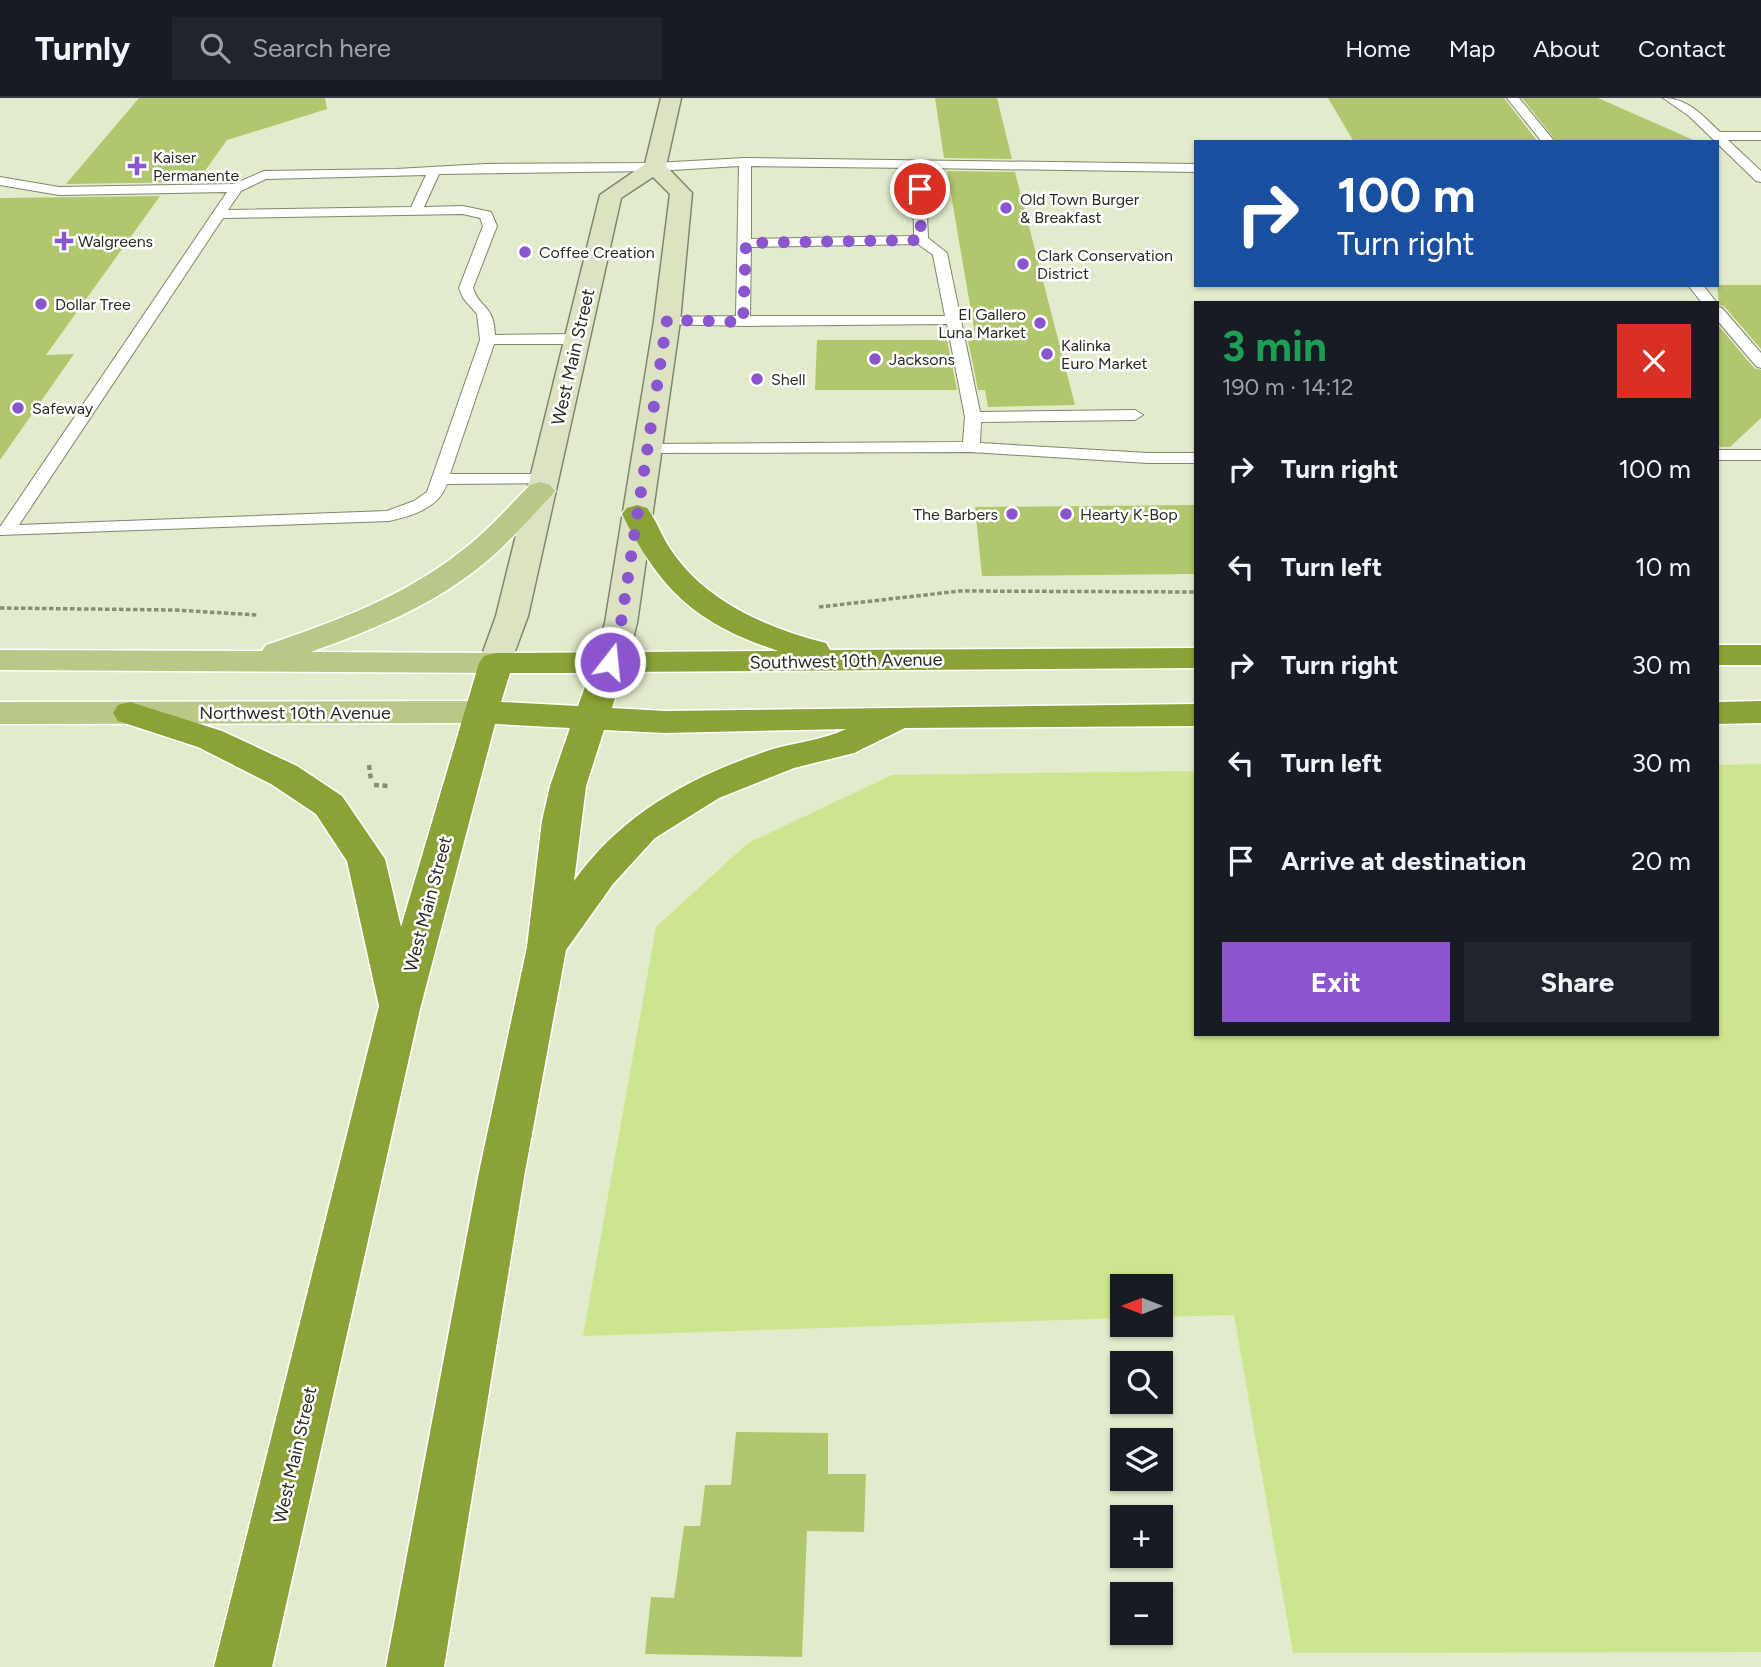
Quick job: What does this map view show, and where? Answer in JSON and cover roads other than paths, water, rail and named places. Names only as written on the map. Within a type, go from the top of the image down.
[{"type":"highway","points":[[637,514],[657,555],[696,598],[746,627],[805,648],[868,660]]},
{"type":"highway","points":[[1719,655],[1761,655]]},
{"type":"highway","name":"Southwest 10th Avenue","points":[[496,663],[1194,658]]},
{"type":"highway","points":[[415,1667],[501,1177],[547,947],[561,821],[568,786],[610,662]]},
{"type":"highway","name":"West Main Street","points":[[243,1667],[399,1009],[459,786],[484,712],[496,663]]},
{"type":"highway","name":"Northwest 10th Avenue","points":[[484,712],[590,718]]},
{"type":"highway","points":[[1719,713],[1761,712]]},
{"type":"highway","points":[[130,713],[210,738],[284,775],[329,805],[366,859],[399,1009]]},
{"type":"highway","points":[[590,718],[664,722],[1194,715]]},
{"type":"highway","points":[[547,947],[599,874],[642,829],[706,789],[785,758],[842,745],[905,717]]},
{"type":"main road","points":[[610,662],[621,623],[667,320],[681,193],[655,167],[671,98]]},
{"type":"main road","name":"West Main Street","points":[[496,663],[512,617],[611,195],[655,167]]},
{"type":"main road","points":[[255,661],[350,627],[415,596],[471,559],[542,485]]},
{"type":"main road","points":[[0,660],[496,663]]},
{"type":"main road","name":"Northwest 10th Avenue","points":[[0,713],[484,712]]},
{"type":"lane","points":[[1513,98],[1547,140]]},
{"type":"lane","points":[[1669,98],[1693,113],[1761,178]]},
{"type":"lane","points":[[1718,136],[1761,136]]},
{"type":"lane","points":[[743,322],[745,162]]},
{"type":"lane","points":[[0,181],[59,191],[236,188],[264,176],[485,168],[655,167],[745,162],[1194,168]]},
{"type":"lane","points":[[919,163],[921,240]]},
{"type":"lane","points":[[416,211],[434,171]]},
{"type":"lane","points":[[3,532],[236,188]]},
{"type":"lane","points":[[3,532],[389,516],[420,505],[435,494],[488,340],[487,320],[481,308],[467,295],[466,288],[490,226],[486,215],[463,210],[219,214]]},
{"type":"lane","points":[[746,243],[921,240],[940,253],[972,417],[971,447]]},
{"type":"lane","points":[[1697,287],[1708,301]]},
{"type":"lane","points":[[1719,313],[1761,363]]},
{"type":"lane","points":[[667,320],[953,320]]},
{"type":"lane","points":[[488,340],[577,339]]},
{"type":"lane","points":[[972,417],[1135,415]]},
{"type":"lane","points":[[646,449],[971,447],[1148,458],[1194,458]]},
{"type":"lane","points":[[1719,455],[1761,454]]},
{"type":"lane","points":[[442,479],[542,485]]},
{"type":"place","name":"Kaiser Permanente","points":[[137,166]]},
{"type":"place","name":"Old Town Burger & Breakfast","points":[[1006,208]]},
{"type":"place","name":"Walgreens","points":[[64,241]]},
{"type":"place","name":"Coffee Creation","points":[[525,252]]},
{"type":"place","name":"Clark Conservation District","points":[[1023,264]]},
{"type":"place","name":"Dollar Tree","points":[[41,304]]},
{"type":"place","name":"El Gallero Luna Market","points":[[1040,323]]},
{"type":"place","name":"Kalinka Euro Market","points":[[1047,354]]},
{"type":"place","name":"Jacksons","points":[[875,359]]},
{"type":"place","name":"Shell","points":[[757,379]]},
{"type":"place","name":"Safeway","points":[[18,408]]},
{"type":"place","name":"The Barbers","points":[[1012,514]]},
{"type":"place","name":"Hearty K-Bop","points":[[1066,514]]}]
